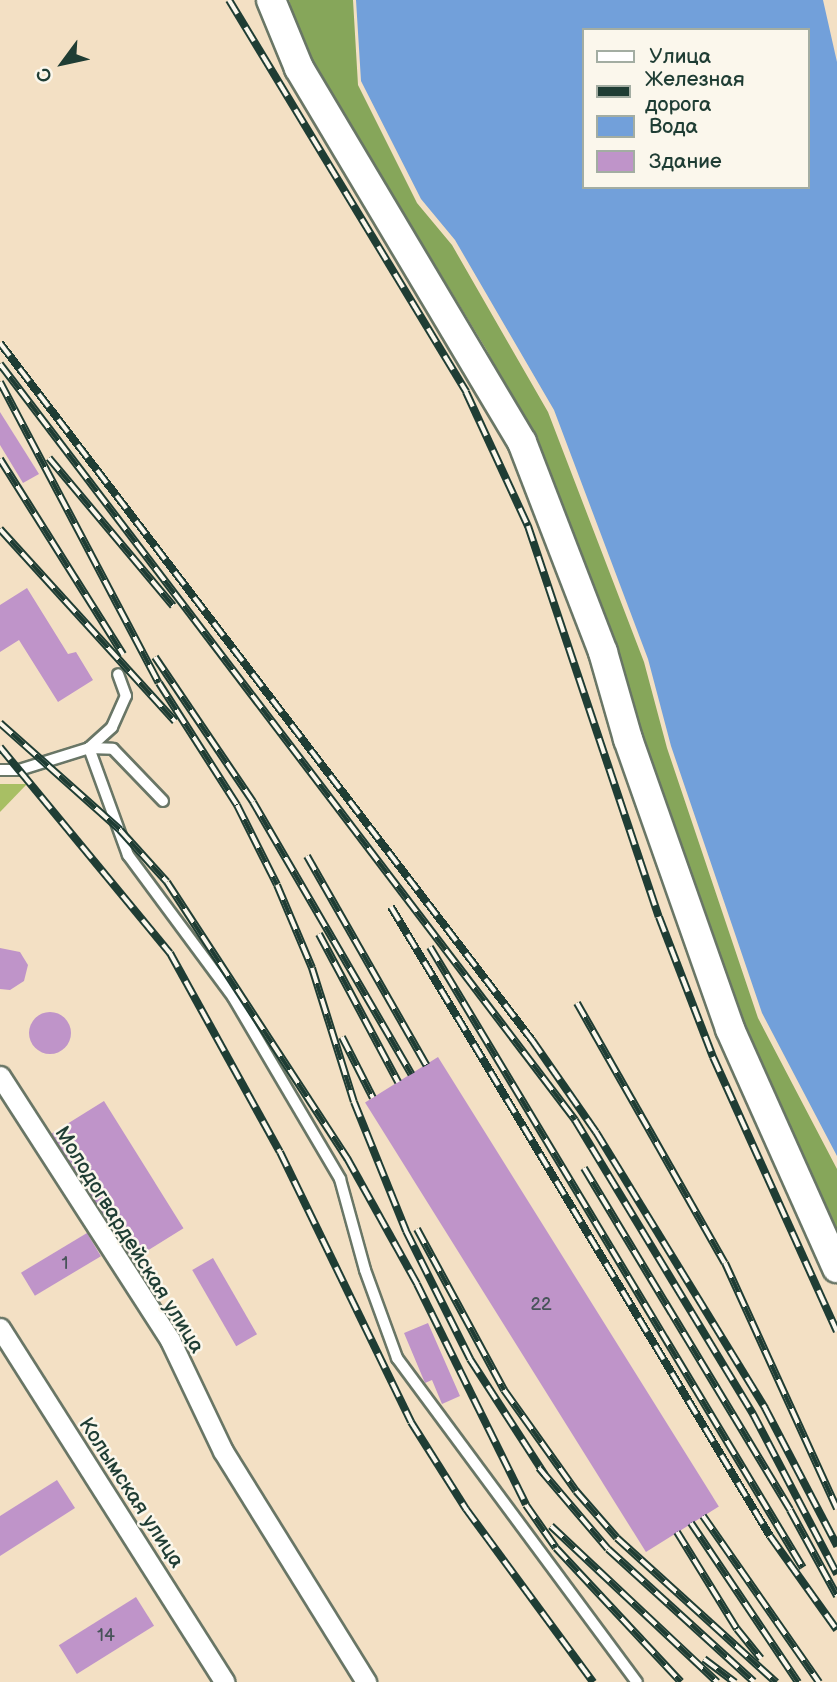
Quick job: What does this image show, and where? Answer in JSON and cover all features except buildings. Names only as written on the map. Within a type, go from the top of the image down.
[{"type":"main road","points":[[271,0],[299,68],[522,442],[593,626],[628,739],[730,1029],[837,1268]]},
{"type":"street","name":"Молодогвардейская улица","points":[[0,1076],[170,1340],[223,1451],[366,1682]]},
{"type":"street","name":"Колымская улица","points":[[0,1328],[225,1682]]},
{"type":"lane","points":[[89,748],[112,727],[126,696],[118,674]]},
{"type":"lane","points":[[89,748],[128,855],[233,997],[340,1179],[365,1270],[397,1358],[637,1682]]},
{"type":"lane","points":[[0,770],[19,770],[89,748],[113,749],[163,801]]},
{"type":"green space","points":[[289,0],[353,0],[358,85],[417,203],[452,245],[548,412],[644,662],[667,748],[758,1018],[837,1169],[837,1236],[741,1025],[569,522],[532,437],[486,349],[303,47]]},
{"type":"green space","points":[[0,784],[27,784],[0,812]]},
{"type":"water","points":[[356,0],[823,0],[837,62],[837,1156],[762,1013],[671,746],[648,659],[554,410],[455,240],[421,199],[361,81]]},
{"type":"railway","points":[[229,0],[466,392],[528,526],[659,917],[713,1057],[837,1331]]},
{"type":"railway","points":[[0,343],[532,1040],[596,1132],[765,1408],[837,1546]]},
{"type":"railway","points":[[0,364],[575,1120],[753,1414],[837,1574]]},
{"type":"railway","points":[[0,382],[159,683],[237,805],[277,885],[312,968],[354,1102],[406,1231],[470,1359],[545,1475]]},
{"type":"railway","points":[[49,458],[173,606]]},
{"type":"railway","points":[[0,459],[123,654]]},
{"type":"railway","points":[[0,529],[175,721]]},
{"type":"railway","points":[[155,657],[253,802],[411,1074]]},
{"type":"railway","points":[[0,723],[120,830],[167,882],[347,1158],[417,1284],[526,1505],[556,1548],[681,1682]]},
{"type":"railway","points":[[0,747],[170,953],[280,1152],[411,1422],[466,1509],[593,1682]]},
{"type":"railway","points":[[307,856],[426,1065]]},
{"type":"railway","points":[[391,907],[770,1536],[837,1630]]},
{"type":"railway","points":[[319,934],[398,1082]]},
{"type":"railway","points":[[430,947],[803,1568]]},
{"type":"railway","points":[[577,1003],[725,1263],[837,1509]]},
{"type":"railway","points":[[342,1037],[373,1098]]},
{"type":"railway","points":[[584,1168],[790,1510],[837,1596]]},
{"type":"railway","points":[[417,1229],[504,1390],[576,1491],[617,1538],[776,1682]]},
{"type":"railway","points":[[539,1468],[608,1549],[754,1682]]},
{"type":"railway","points":[[703,1516],[819,1682]]},
{"type":"railway","points":[[691,1523],[798,1682]]},
{"type":"railway","points":[[551,1526],[717,1682]]},
{"type":"railway","points":[[677,1532],[737,1629],[761,1659]]},
{"type":"railway","points":[[704,1659],[735,1682]]}]
